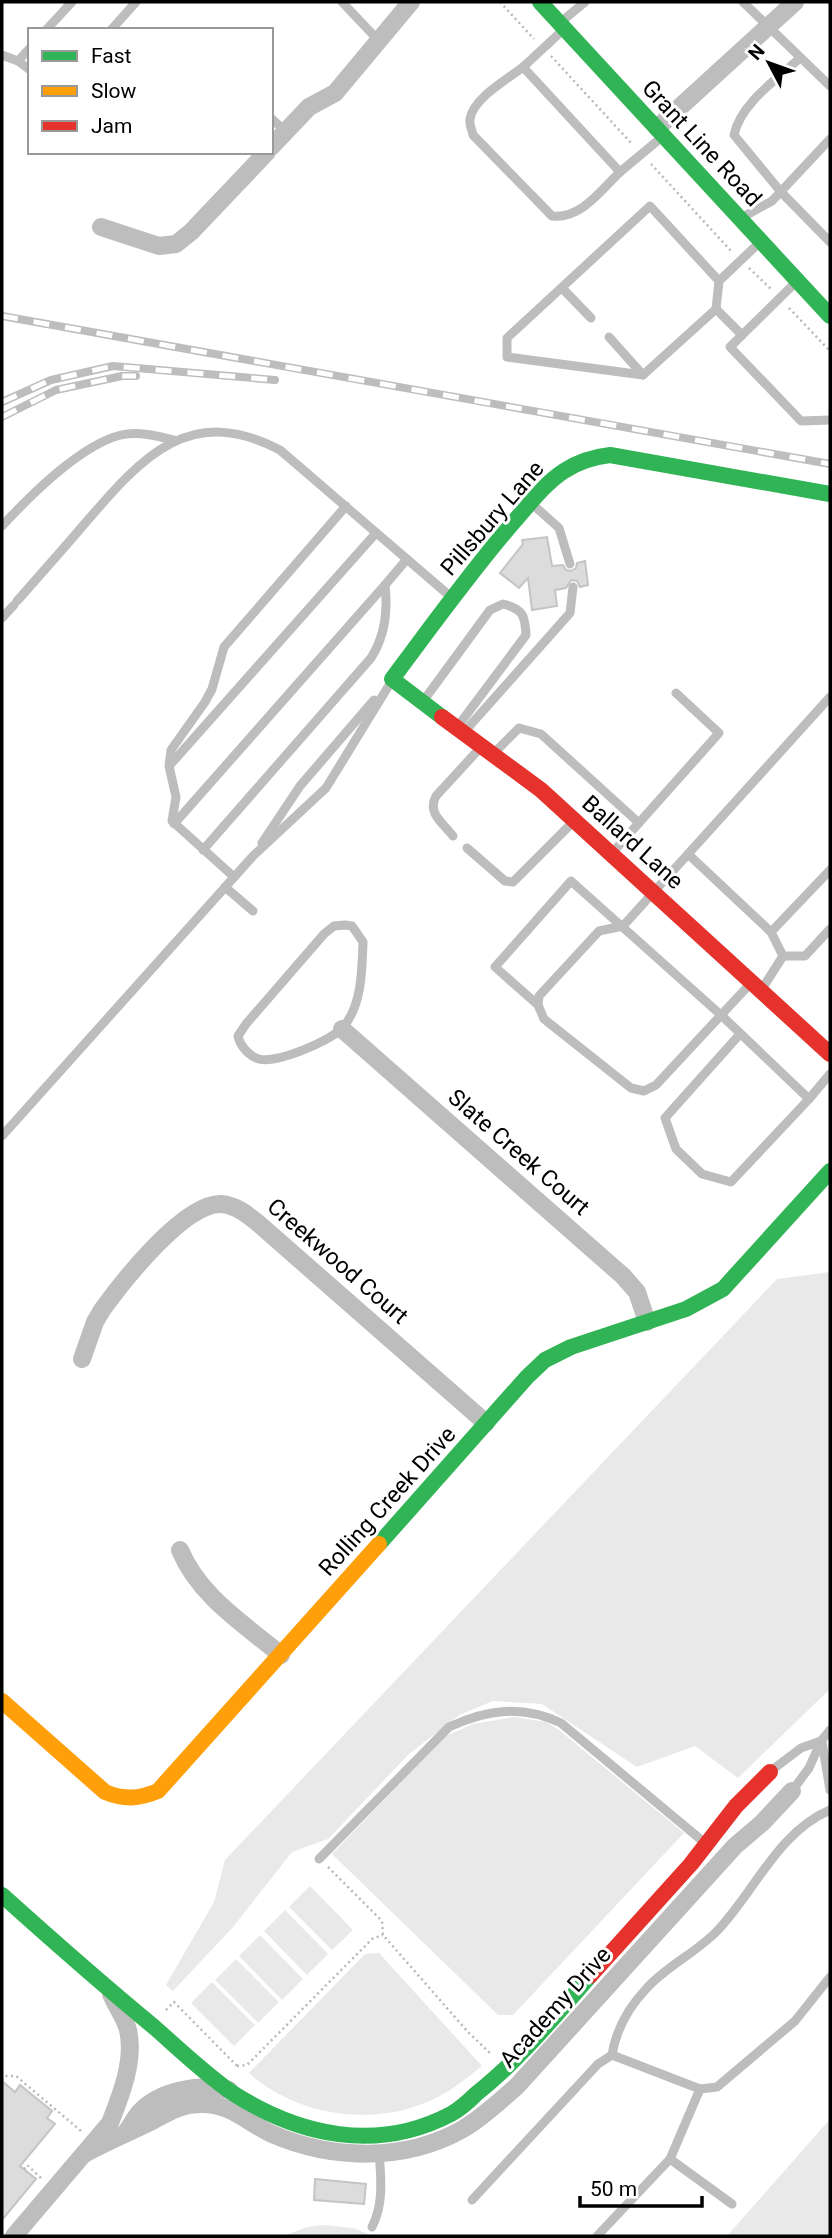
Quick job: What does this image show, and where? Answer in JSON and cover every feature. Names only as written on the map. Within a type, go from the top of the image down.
[{"type":"street","points":[[273,145],[309,107],[335,93],[411,2]]},
{"type":"street","name":"Grant Line Road","points":[[540,2],[830,316]]},
{"type":"street","points":[[660,132],[796,2]]},
{"type":"street","points":[[101,227],[159,246],[176,244],[191,232],[265,154]]},
{"type":"street","name":"Pillsbury Lane","points":[[392,679],[452,598],[530,502],[555,478],[577,463],[610,455],[830,494]]},
{"type":"street","name":"Ballard Lane","points":[[392,679],[541,790],[830,1054]]},
{"type":"street","name":"Slate Creek Court","points":[[342,1029],[623,1276],[637,1292],[647,1322]]},
{"type":"street","name":"Rolling Creek Drive","points":[[2,1702],[105,1792],[117,1798],[131,1800],[158,1791],[527,1377],[554,1355],[571,1347],[702,1302],[723,1289],[830,1171]]},
{"type":"street","name":"Creekwood Court","points":[[82,1359],[102,1310],[170,1232],[195,1211],[209,1205],[223,1204],[235,1207],[259,1224],[486,1423]]},
{"type":"street","points":[[180,1550],[188,1569],[204,1588],[281,1655]]},
{"type":"street","name":"Academy Drive","points":[[86,2146],[125,2134],[181,2106],[220,2105],[270,2133],[299,2144],[337,2152],[379,2145],[453,2113],[507,2070],[706,1844],[736,1806],[770,1772]]},
{"type":"street","name":"Academy Drive","points":[[2,1895],[224,2087],[257,2108],[294,2125],[379,2145],[416,2147],[463,2129],[517,2086],[735,1846],[762,1823],[792,1791]]},
{"type":"street","name":"Academy Drive","points":[[14,2236],[86,2146],[110,2123],[120,2097],[129,2053],[128,2030],[109,1990]]},
{"type":"street","points":[[120,2097],[122,2106],[127,2111],[140,2111],[176,2092],[198,2087],[224,2087]]},
{"type":"street","points":[[125,2134],[140,2111]]},
{"type":"lane","points":[[48,28],[72,2]]},
{"type":"lane","points":[[113,28],[136,2]]},
{"type":"lane","points":[[342,2],[378,40]]},
{"type":"lane","points":[[584,2],[543,48],[486,95],[473,110],[470,120],[473,135],[552,216],[561,217],[577,213],[620,172],[643,155],[660,132]]},
{"type":"lane","points":[[743,2],[830,86]]},
{"type":"lane","points":[[18,61],[28,50]]},
{"type":"lane","points":[[2,55],[28,68]]},
{"type":"lane","points":[[800,58],[736,122],[734,135],[781,192],[830,243]]},
{"type":"lane","points":[[523,67],[620,172]]},
{"type":"lane","points":[[273,120],[286,132]]},
{"type":"lane","points":[[740,218],[772,201],[830,139]]},
{"type":"lane","points":[[719,281],[650,206],[507,338],[507,357],[643,375],[716,309],[719,281],[761,241]]},
{"type":"lane","points":[[798,281],[730,347],[801,421],[830,420]]},
{"type":"lane","points":[[562,288],[592,318]]},
{"type":"lane","points":[[716,309],[742,335]]},
{"type":"lane","points":[[609,337],[643,375]]},
{"type":"lane","points":[[2,618],[138,464],[174,440],[193,434],[217,432],[258,438],[295,461],[452,598]]},
{"type":"lane","points":[[2,526],[65,466],[89,448],[121,435],[146,434],[174,440]]},
{"type":"lane","points":[[530,502],[559,528],[570,564]]},
{"type":"lane","points":[[234,877],[172,821],[176,796],[169,766],[171,750],[212,689],[219,661],[231,637],[346,506]]},
{"type":"lane","points":[[169,766],[376,533]]},
{"type":"lane","points":[[174,824],[407,559]]},
{"type":"lane","points":[[203,850],[371,658],[386,615],[385,585]]},
{"type":"lane","points":[[461,730],[570,613],[573,587]]},
{"type":"lane","points":[[422,702],[490,610],[503,604],[517,608],[525,619],[526,635],[461,730]]},
{"type":"lane","points":[[253,856],[300,786],[392,679]]},
{"type":"lane","points":[[2,1136],[253,856],[326,788],[392,679]]},
{"type":"lane","points":[[612,854],[719,733],[676,693]]},
{"type":"lane","points":[[538,1005],[539,996],[599,931],[623,926],[830,697]]},
{"type":"lane","points":[[453,836],[433,811],[432,804],[436,796],[488,750],[519,728],[541,734],[639,823]]},
{"type":"lane","points":[[467,848],[505,881],[513,882],[574,820]]},
{"type":"lane","points":[[688,854],[771,932],[783,956]]},
{"type":"lane","points":[[771,932],[830,870]]},
{"type":"lane","points":[[808,1099],[721,1015],[571,881],[495,967],[538,1005],[544,1019],[631,1088],[644,1091],[656,1086],[721,1015],[757,986],[783,956],[805,956],[830,929]]},
{"type":"lane","points":[[225,887],[253,911]]},
{"type":"lane","points":[[345,925],[352,926],[363,942],[355,1009],[342,1029],[316,1045],[269,1060],[258,1059],[248,1053],[239,1044],[238,1036],[324,934],[334,926],[345,925]]},
{"type":"lane","points":[[740,1034],[665,1118],[676,1149],[702,1174],[731,1182],[830,1074]]},
{"type":"lane","points":[[319,1859],[449,1727],[467,1718],[513,1711],[541,1714],[561,1723],[706,1844]]},
{"type":"lane","name":"Academy Drive","points":[[792,1791],[809,1768],[821,1741],[830,1730]]},
{"type":"lane","points":[[821,1741],[830,1790]]},
{"type":"lane","name":"Academy Drive","points":[[770,1772],[801,1748],[821,1741]]},
{"type":"lane","points":[[472,2200],[598,2064],[612,2055],[616,2033],[647,1988],[716,1932],[793,1835],[814,1817],[830,1810]]},
{"type":"lane","points":[[718,1830],[735,1846]]},
{"type":"lane","points":[[612,2055],[701,2089],[716,2087],[795,2021],[830,1978]]},
{"type":"lane","points":[[597,2236],[670,2160],[701,2089]]},
{"type":"lane","points":[[372,2227],[379,2214],[381,2197],[379,2145]]},
{"type":"lane","points":[[670,2160],[732,2204]]},
{"type":"path","points":[[500,2],[716,237],[780,298],[830,351]]},
{"type":"path","points":[[319,1859],[382,1921],[383,1936],[468,2032],[507,2070]]},
{"type":"path","points":[[237,2066],[247,2065],[372,1939],[383,1936]]},
{"type":"path","points":[[159,2017],[174,2002],[237,2066]]},
{"type":"path","points":[[224,2087],[237,2066]]},
{"type":"path","points":[[2,2080],[5,2076],[16,2076],[86,2146]]},
{"type":"path","points":[[24,2169],[27,2165],[48,2184]]},
{"type":"shaded area","points":[[830,1272],[830,1689],[738,1778],[695,1746],[637,1767],[542,1704],[493,1701],[459,1715],[408,1755],[328,1839],[292,1852],[233,1927],[173,1991],[166,1985],[214,1902],[225,1860],[777,1279]]},
{"type":"shaded area","points":[[514,1717],[546,1722],[559,1730],[684,1833],[513,2015],[498,2015],[332,1854],[446,1736],[473,1724]]},
{"type":"shaded area","points":[[310,1886],[353,1930],[332,1950],[289,1907]]},
{"type":"shaded area","points":[[285,1910],[328,1954],[307,1975],[264,1931]]},
{"type":"shaded area","points":[[260,1935],[303,1979],[282,2000],[239,1956]]},
{"type":"shaded area","points":[[379,1953],[482,2066],[454,2088],[430,2101],[400,2111],[354,2115],[308,2107],[267,2087],[249,2073],[365,1954]]},
{"type":"shaded area","points":[[236,1959],[279,2002],[258,2023],[215,1980]]},
{"type":"shaded area","points":[[212,1982],[255,2025],[234,2046],[191,2003]]},
{"type":"shaded area","points":[[830,2119],[830,2236],[727,2236]]},
{"type":"shaded area","points":[[323,2225],[353,2228],[373,2236],[284,2236],[307,2227]]},
{"type":"building","points":[[547,537],[552,566],[563,565],[566,570],[571,571],[576,568],[577,563],[585,561],[588,585],[580,587],[577,581],[571,580],[566,588],[555,590],[557,606],[532,610],[528,578],[519,588],[500,573],[523,544],[522,540]]},
{"type":"building","points":[[2,2081],[15,2092],[20,2085],[52,2111],[47,2118],[55,2124],[20,2166],[36,2179],[2,2220]]},
{"type":"building","points":[[315,2179],[366,2184],[364,2204],[314,2200]]},
{"type":"railway","points":[[2,316],[830,464]]},
{"type":"railway","points":[[2,402],[51,380],[113,366],[275,380]]},
{"type":"railway","points":[[2,417],[56,390],[122,376],[136,376]]},
{"type":"traffic: fast","points":[[540,2],[830,316]]},
{"type":"traffic: fast","points":[[442,717],[392,679],[511,525],[543,489],[570,468],[586,460],[610,455],[830,494]]},
{"type":"traffic: fast","points":[[379,1544],[545,1360],[571,1347],[686,1309],[723,1289],[830,1171]]},
{"type":"traffic: fast","points":[[2,1895],[231,2092],[284,2119],[311,2129],[339,2134],[367,2136],[395,2133],[423,2126],[454,2112],[521,2053],[590,1976]]},
{"type":"traffic: slow","points":[[2,1701],[105,1792],[132,1798],[158,1791],[379,1544]]},
{"type":"traffic: jam","points":[[442,717],[541,790],[830,1054]]},
{"type":"traffic: jam","points":[[590,1976],[691,1864],[736,1806],[770,1772]]}]
